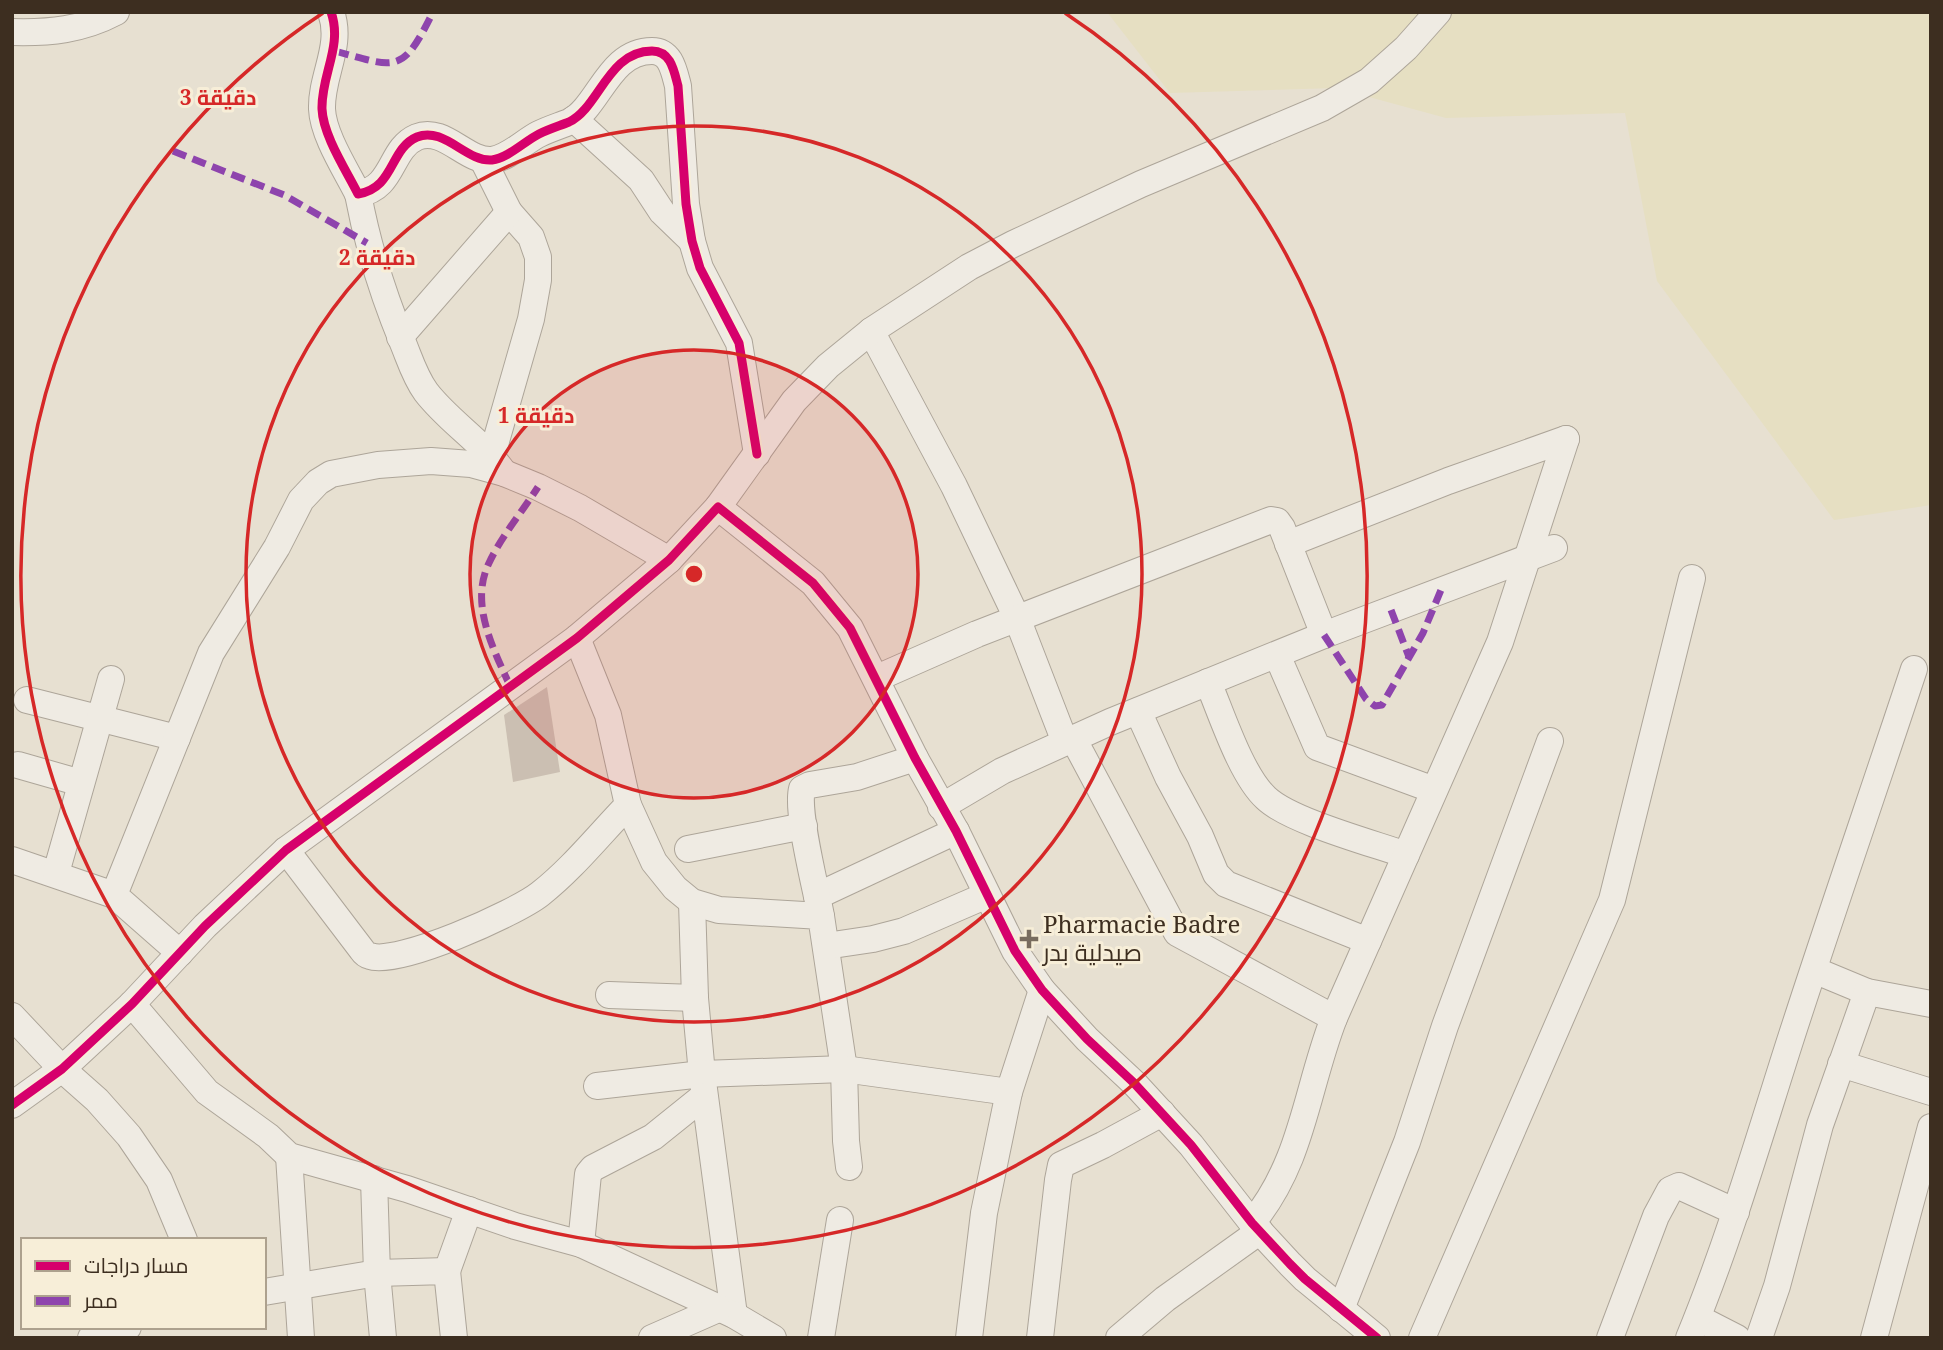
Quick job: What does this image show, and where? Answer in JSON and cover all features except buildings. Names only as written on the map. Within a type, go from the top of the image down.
[{"type":"street","points":[[12,32],[66,31],[94,23],[116,12]]},
{"type":"street","points":[[331,12],[335,22],[335,51],[323,95],[325,125],[358,194],[367,243],[382,292],[415,374],[449,417],[498,464],[669,560]]},
{"type":"street","points":[[12,1105],[62,1069],[132,1004],[205,926],[286,850],[577,638],[669,560],[718,507],[794,401],[813,379],[872,331],[969,267],[1013,244],[1141,184],[1322,108],[1369,80],[1406,48],[1438,12]]},
{"type":"street","points":[[358,194],[376,187],[387,178],[403,146],[423,135],[453,144],[484,160],[495,160],[538,134],[574,119],[604,81],[631,57],[642,52],[656,51],[667,58],[675,72],[678,86],[686,204],[692,241],[699,268],[739,343],[757,454]]},
{"type":"street","points":[[574,119],[641,180],[662,212],[692,241]]},
{"type":"street","points":[[484,160],[509,212],[531,237],[538,257],[538,280],[531,319],[498,464]]},
{"type":"street","points":[[400,337],[509,212]]},
{"type":"street","points":[[872,331],[954,486],[1017,618],[1069,740],[1177,933],[1334,1018]]},
{"type":"street","points":[[1119,1338],[1165,1298],[1256,1227],[1274,1194],[1291,1159],[1321,1052],[1334,1018],[1500,642],[1566,439],[1448,481],[1288,544]]},
{"type":"street","points":[[114,895],[211,653],[278,547],[300,500],[318,482],[331,474],[378,465],[430,461],[498,464]]},
{"type":"street","points":[[718,507],[813,583],[850,628],[1015,951],[1042,990],[1161,1112],[1191,1145],[1256,1227],[1305,1279],[1369,1335]]},
{"type":"street","points":[[877,678],[1017,618],[1274,520],[1280,524],[1324,635]]},
{"type":"street","points":[[941,807],[1002,771],[1069,740],[1324,635],[1554,548]]},
{"type":"street","points":[[1422,1338],[1612,900],[1692,578]]},
{"type":"street","points":[[577,638],[608,715],[628,805],[654,862],[675,888],[692,902],[719,909],[819,906],[956,831]]},
{"type":"street","points":[[1277,654],[1317,747],[1434,790]]},
{"type":"street","points":[[1737,1338],[1693,1328],[1736,1212],[1914,669]]},
{"type":"street","points":[[56,873],[111,679]]},
{"type":"street","points":[[1208,682],[1246,770],[1266,798],[1307,820],[1406,855]]},
{"type":"street","points":[[27,700],[177,738]]},
{"type":"street","points":[[1138,711],[1219,878],[1226,884],[1368,940]]},
{"type":"street","points":[[1341,1309],[1390,1187],[1445,1026],[1550,741]]},
{"type":"street","points":[[849,1167],[844,1069],[800,797],[805,786],[857,777],[915,758]]},
{"type":"street","points":[[18,765],[81,783]]},
{"type":"street","points":[[286,850],[362,950],[368,956],[388,957],[435,944],[518,908],[557,879],[628,805]]},
{"type":"street","points":[[688,849],[804,826]]},
{"type":"street","points":[[12,860],[114,895],[180,953]]},
{"type":"street","points":[[826,946],[904,931],[987,895]]},
{"type":"street","points":[[692,902],[695,998],[726,1312]]},
{"type":"street","points":[[1814,970],[1867,992],[1931,1004]]},
{"type":"street","points":[[969,1338],[985,1213],[1009,1093],[1042,990]]},
{"type":"street","points":[[1759,1338],[1777,1286],[1820,1125],[1867,992]]},
{"type":"street","points":[[609,995],[695,998]]},
{"type":"street","points":[[132,1004],[208,1092],[268,1136],[289,1156],[374,1179],[515,1226],[581,1244],[726,1312],[773,1338]]},
{"type":"street","points":[[12,1016],[130,1136],[159,1181],[183,1238]]},
{"type":"street","points":[[1841,1063],[1931,1092]]},
{"type":"street","points":[[597,1086],[703,1085],[844,1069],[1009,1093]]},
{"type":"street","points":[[581,1244],[584,1190],[588,1174],[593,1168],[653,1136],[703,1085]]},
{"type":"street","points":[[1040,1338],[1061,1165],[1161,1112]]},
{"type":"street","points":[[1874,1338],[1931,1127]]},
{"type":"street","points":[[289,1156],[301,1338]]},
{"type":"street","points":[[374,1179],[377,1273],[383,1338]]},
{"type":"street","points":[[1610,1338],[1656,1216],[1670,1190],[1679,1186],[1736,1212]]},
{"type":"street","points":[[454,1338],[447,1271],[469,1210]]},
{"type":"street","points":[[821,1338],[840,1220]]},
{"type":"street","points":[[266,1292],[377,1273],[447,1271]]},
{"type":"street","points":[[652,1338],[726,1312]]},
{"type":"street","points":[[91,1338],[121,1329]]},
{"type":"shaded area","points":[[1107,12],[1931,12],[1931,505],[1834,520],[1657,281],[1625,113],[1446,118],[1336,88],[1170,93]]},
{"type":"marked path","points":[[335,51],[372,61],[396,61],[405,57],[413,47],[433,12]]},
{"type":"marked path","points":[[173,151],[284,195],[367,243]]},
{"type":"marked path","points":[[510,686],[486,626],[482,594],[484,579],[499,544],[538,487]]},
{"type":"marked path","points":[[1324,635],[1366,699],[1375,706],[1382,705],[1423,633],[1441,590]]},
{"type":"marked path","points":[[1391,610],[1409,657]]},
{"type":"cycle path","points":[[331,12],[335,37],[323,96],[323,119],[336,152],[358,194],[379,184],[401,150],[417,137],[436,136],[473,156],[498,159],[539,134],[579,115],[625,60],[637,53],[652,51],[668,58],[678,86],[686,204],[692,241],[700,268],[739,343],[757,454]]},
{"type":"cycle path","points":[[12,1105],[62,1069],[132,1004],[205,926],[286,850],[577,638],[669,560],[718,507],[813,583],[850,628],[1015,951],[1042,990],[1191,1145],[1252,1223],[1290,1264],[1377,1338]]},
{"type":"place","name":"Pharmacie Badre صيدلية بدر","points":[[1029,939]]}]
